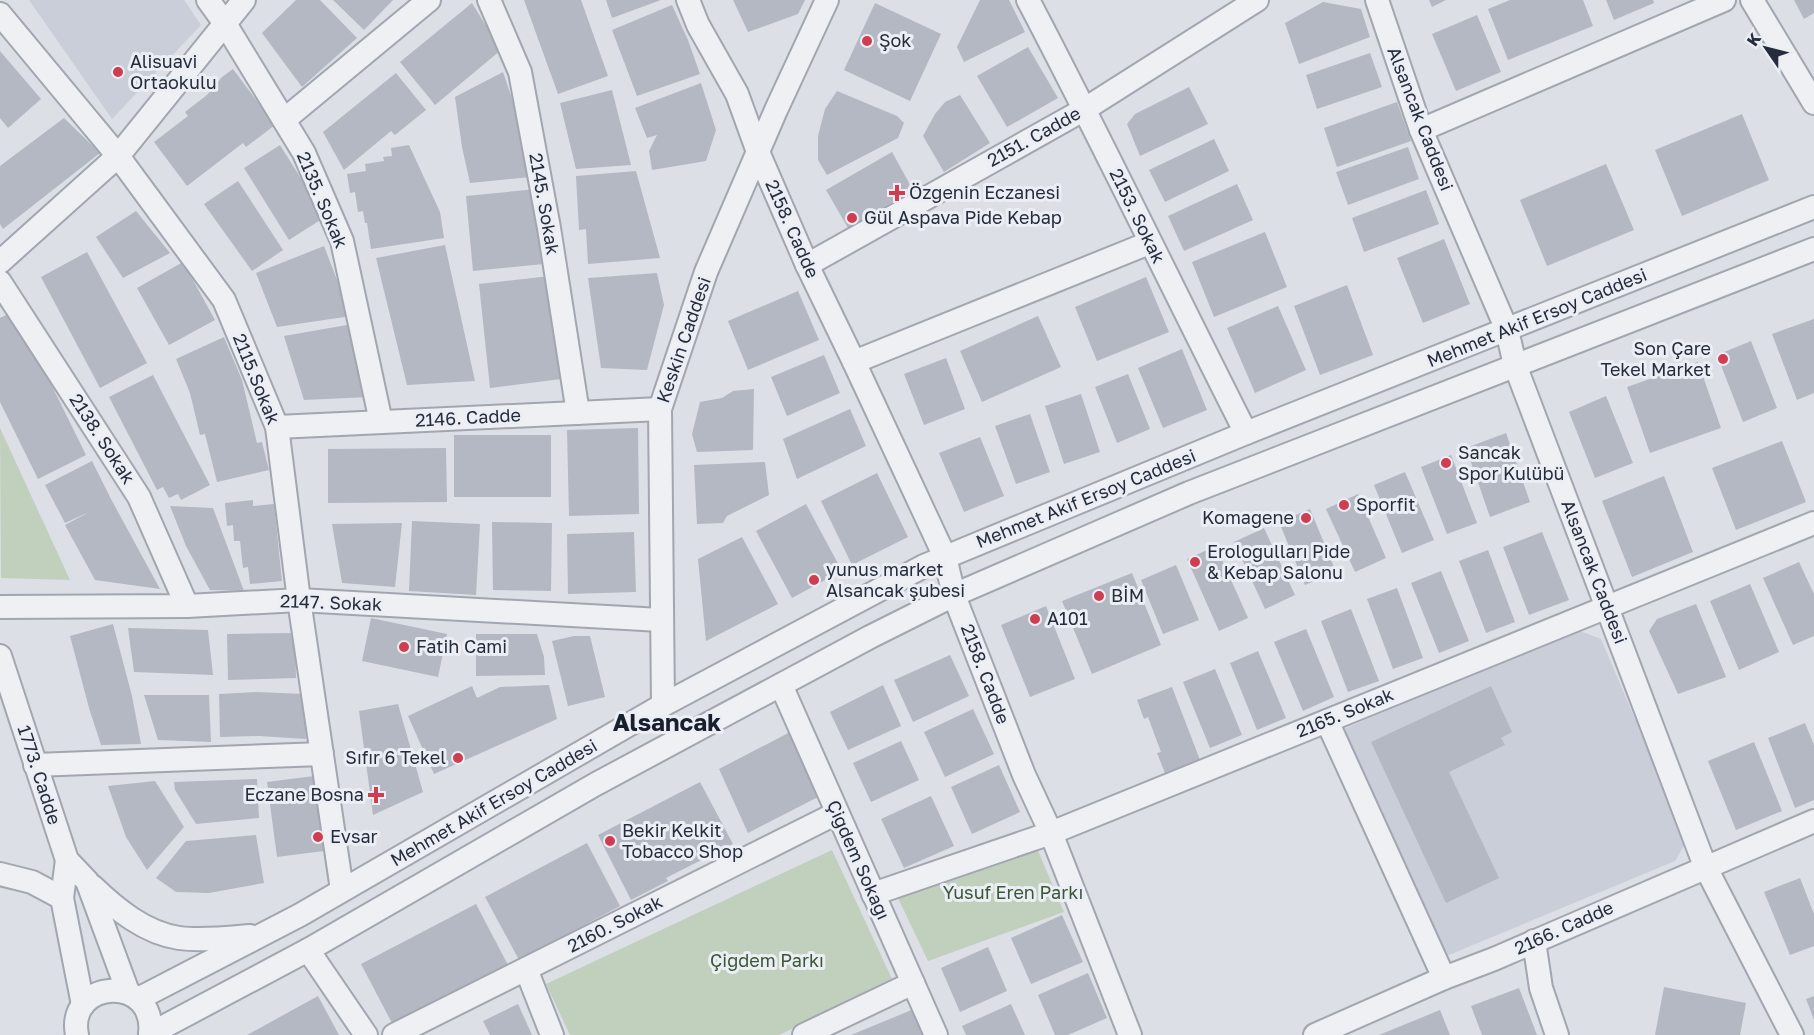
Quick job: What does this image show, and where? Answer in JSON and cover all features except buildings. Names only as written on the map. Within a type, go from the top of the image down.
[{"type":"street","name":"2135. Sokak","points":[[208,0],[224,22],[304,153],[342,241],[381,422]]},
{"type":"street","points":[[0,262],[118,156],[244,0]]},
{"type":"street","points":[[284,120],[429,0]]},
{"type":"street","name":"2145. Sokak","points":[[489,0],[520,72],[549,228],[578,413]]},
{"type":"street","name":"2158. Cadde","points":[[688,0],[698,25],[737,94],[758,152],[807,265],[945,557],[954,595],[1024,775],[1051,833],[1130,1035]]},
{"type":"street","name":"Keskin Caddesi","points":[[663,705],[660,409],[706,272],[827,0]]},
{"type":"street","name":"2153. Sokak","points":[[1028,0],[1085,109],[1149,243],[1246,433]]},
{"type":"street","name":"2151. Cadde","points":[[807,265],[1085,109],[1257,0]]},
{"type":"street","name":"Alsancak Caddesi","points":[[1377,0],[1421,130],[1507,330],[1515,365],[1705,866],[1792,1035]]},
{"type":"street","points":[[1421,130],[1724,0]]},
{"type":"street","points":[[1752,0],[1814,103]]},
{"type":"street","name":"2115.Sokak","points":[[0,14],[118,156],[224,300],[277,427],[299,600],[342,890]]},
{"type":"street","name":"Mehmet Akif Ersoy Caddesi","points":[[133,996],[260,936],[663,705],[924,566],[1246,433],[1814,207]]},
{"type":"street","points":[[854,362],[1149,243]]},
{"type":"street","name":"Mehmet Akif Ersoy Caddesi","points":[[150,1034],[308,950],[596,784],[870,637],[954,595],[1189,493],[1814,249]]},
{"type":"street","name":"2138. Sokak","points":[[0,282],[139,497],[187,606]]},
{"type":"street","name":"2146. Cadde","points":[[277,427],[660,409]]},
{"type":"street","name":"2165. Sokak","points":[[873,894],[1051,833],[1814,523]]},
{"type":"street","name":"2147. Sokak","points":[[0,607],[187,606],[299,600],[662,620]]},
{"type":"street","name":"1773. Cadde","points":[[0,656],[67,860],[87,881],[133,996],[146,1009],[150,1021],[150,1034]]},
{"type":"street","name":"Çiğdem Sokağı","points":[[781,685],[936,1035]]},
{"type":"street","points":[[1327,721],[1444,978]]},
{"type":"street","points":[[35,765],[322,754]]},
{"type":"street","name":"2160. Sokak","points":[[394,1035],[837,813]]},
{"type":"street","name":"2166. Cadde","points":[[1315,1035],[1814,821]]},
{"type":"street","name":"1773. Cadde","points":[[67,860],[62,898],[83,1005]]},
{"type":"street","points":[[0,874],[32,882],[62,898]]},
{"type":"street","points":[[87,881],[113,906],[141,925],[178,938],[218,939],[260,936]]},
{"type":"street","points":[[1534,941],[1541,988],[1557,1035]]},
{"type":"street","points":[[308,950],[366,1035]]},
{"type":"street","points":[[526,969],[552,1035]]},
{"type":"street","points":[[804,1035],[913,983]]},
{"type":"street","points":[[72,1032],[83,1005],[92,996],[103,991],[115,990],[133,996]]},
{"type":"shaded area","name":"Alisuavi Ortaokulu","points":[[29,0],[184,0],[201,25],[112,119]]},
{"type":"shaded area","points":[[1575,629],[1601,639],[1687,841],[1675,861],[1444,957],[1344,729]]},
{"type":"green space","points":[[0,428],[70,580],[1,578]]},
{"type":"green space","name":"Yusuf Eren Parkı","points":[[1036,846],[1064,912],[928,961],[898,898]]},
{"type":"green space","name":"Çiğdem Parkı","points":[[832,850],[893,981],[779,1035],[570,1035],[546,984]]},
{"type":"place","name":"Şok","points":[[867,41]]},
{"type":"place","name":"Alisuavi Ortaokulu","points":[[118,72]]},
{"type":"place","name":"Özgenin Eczanesi","points":[[897,193]]},
{"type":"place","name":"Gül Aspava Pide Kebap","points":[[852,218]]},
{"type":"place","name":"Son Çare Tekel Market","points":[[1723,359]]},
{"type":"place","name":"Sancak Spor Kulübü","points":[[1446,463]]},
{"type":"place","name":"Sporfit","points":[[1344,505]]},
{"type":"place","name":"Komagene","points":[[1306,518]]},
{"type":"place","name":"Eroloğulları Pide & Kebap Salonu","points":[[1195,562]]},
{"type":"place","name":"yunus market Alsancak şubesi","points":[[814,580]]},
{"type":"place","name":"BİM","points":[[1099,596]]},
{"type":"place","name":"A101","points":[[1035,619]]},
{"type":"place","name":"Fatih Cami","points":[[404,647]]},
{"type":"place","name":"Sıfır 6 Tekel","points":[[458,758]]},
{"type":"place","name":"Eczane Bosna","points":[[376,795]]},
{"type":"place","name":"Evsar","points":[[318,837]]},
{"type":"place","name":"Bekir Kelkit Tobacco Shop","points":[[610,841]]},
{"type":"district","name":"Alsancak","points":[[667,723]]}]
